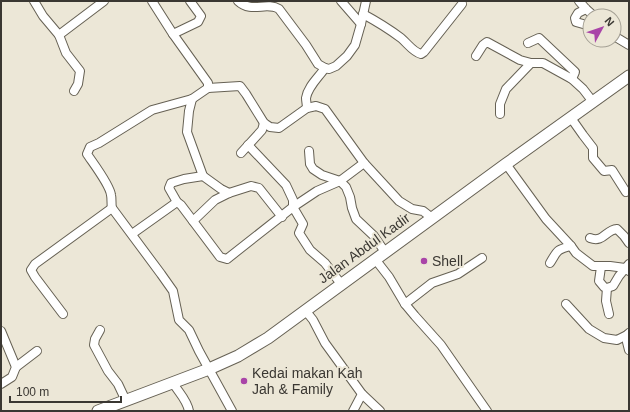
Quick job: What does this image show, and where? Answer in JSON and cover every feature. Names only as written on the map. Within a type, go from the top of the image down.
[{"type":"main road","name":"Jalan Abdul Kadir","points":[[98,411],[114,408],[126,401],[208,369],[238,356],[268,338],[629,76]]},
{"type":"street","points":[[34,1],[43,16],[59,36],[66,53],[80,71],[78,84],[74,91]]},
{"type":"street","points":[[59,36],[104,1]]},
{"type":"street","points":[[152,1],[173,34],[208,83],[208,88]]},
{"type":"street","points":[[173,34],[198,22],[202,16],[190,1]]},
{"type":"street","points":[[238,1],[242,5],[249,7],[271,5],[279,8],[318,64],[329,69],[336,66],[347,56],[355,45],[366,1]]},
{"type":"street","points":[[341,1],[361,24]]},
{"type":"street","points":[[363,14],[384,26],[402,39],[417,53],[421,54],[462,4]]},
{"type":"street","points":[[582,11],[578,13],[575,18],[576,22],[582,24]]},
{"type":"street","points":[[528,44],[539,38],[575,72],[572,79]]},
{"type":"street","points":[[476,56],[483,45],[487,42],[520,60],[531,63],[543,63],[572,79],[583,88],[593,102]]},
{"type":"street","points":[[500,114],[500,104],[506,89],[531,63]]},
{"type":"street","points":[[307,108],[306,97],[309,90],[326,68]]},
{"type":"street","points":[[232,411],[208,369],[189,330],[179,320],[173,291],[112,208],[111,194],[86,154],[90,147],[152,110],[192,99],[208,88],[240,86],[264,122],[270,127],[279,128],[307,108],[316,106],[325,109],[364,163],[399,201],[412,209],[423,211],[432,218]]},
{"type":"street","points":[[192,99],[187,132],[203,176],[229,193]]},
{"type":"street","points":[[570,118],[593,148],[593,158],[604,171],[612,170],[626,192]]},
{"type":"street","points":[[241,153],[262,130],[264,122]]},
{"type":"street","points":[[248,145],[286,185],[293,200],[294,207],[303,224],[299,233],[310,250],[325,263],[341,284]]},
{"type":"street","points":[[310,151],[310,164],[313,169],[322,175],[340,181],[346,187],[356,219],[374,236],[385,252]]},
{"type":"street","points":[[203,176],[184,178],[171,183],[169,188],[177,202],[181,205],[220,257],[227,258],[317,190],[340,181],[364,163]]},
{"type":"street","points":[[506,164],[546,219],[576,253],[593,266],[628,268]]},
{"type":"street","points":[[193,221],[215,200],[229,193],[251,186],[259,188],[282,217]]},
{"type":"street","points":[[132,234],[177,202]]},
{"type":"street","points":[[63,314],[31,270],[35,264],[112,208]]},
{"type":"street","points":[[590,238],[601,238],[612,229],[617,229],[629,243]]},
{"type":"street","points":[[550,262],[556,252],[571,246]]},
{"type":"street","points":[[405,304],[432,283],[458,274],[482,258]]},
{"type":"street","points":[[375,259],[389,277],[405,304],[441,345],[487,411]]},
{"type":"street","points":[[601,266],[599,281],[604,287],[607,288]]},
{"type":"street","points":[[607,288],[613,286],[619,276],[628,268]]},
{"type":"street","points":[[607,288],[606,301],[609,314]]},
{"type":"street","points":[[566,304],[589,329],[604,338],[617,340],[628,334]]},
{"type":"street","points":[[305,310],[325,343],[362,394],[380,411]]},
{"type":"street","points":[[100,330],[95,339],[94,345],[108,371],[118,384],[126,401]]},
{"type":"street","points":[[1,331],[16,367]]},
{"type":"street","points":[[628,334],[627,342],[629,350]]},
{"type":"street","points":[[1,384],[12,378],[16,367],[38,351]]},
{"type":"street","points":[[173,383],[184,398],[189,411]]},
{"type":"street","points":[[354,411],[362,394]]},
{"type":"place","name":"Shell","points":[[424,261]]},
{"type":"place","name":"Kedai makan Kah Jah & Family","points":[[244,381]]}]
